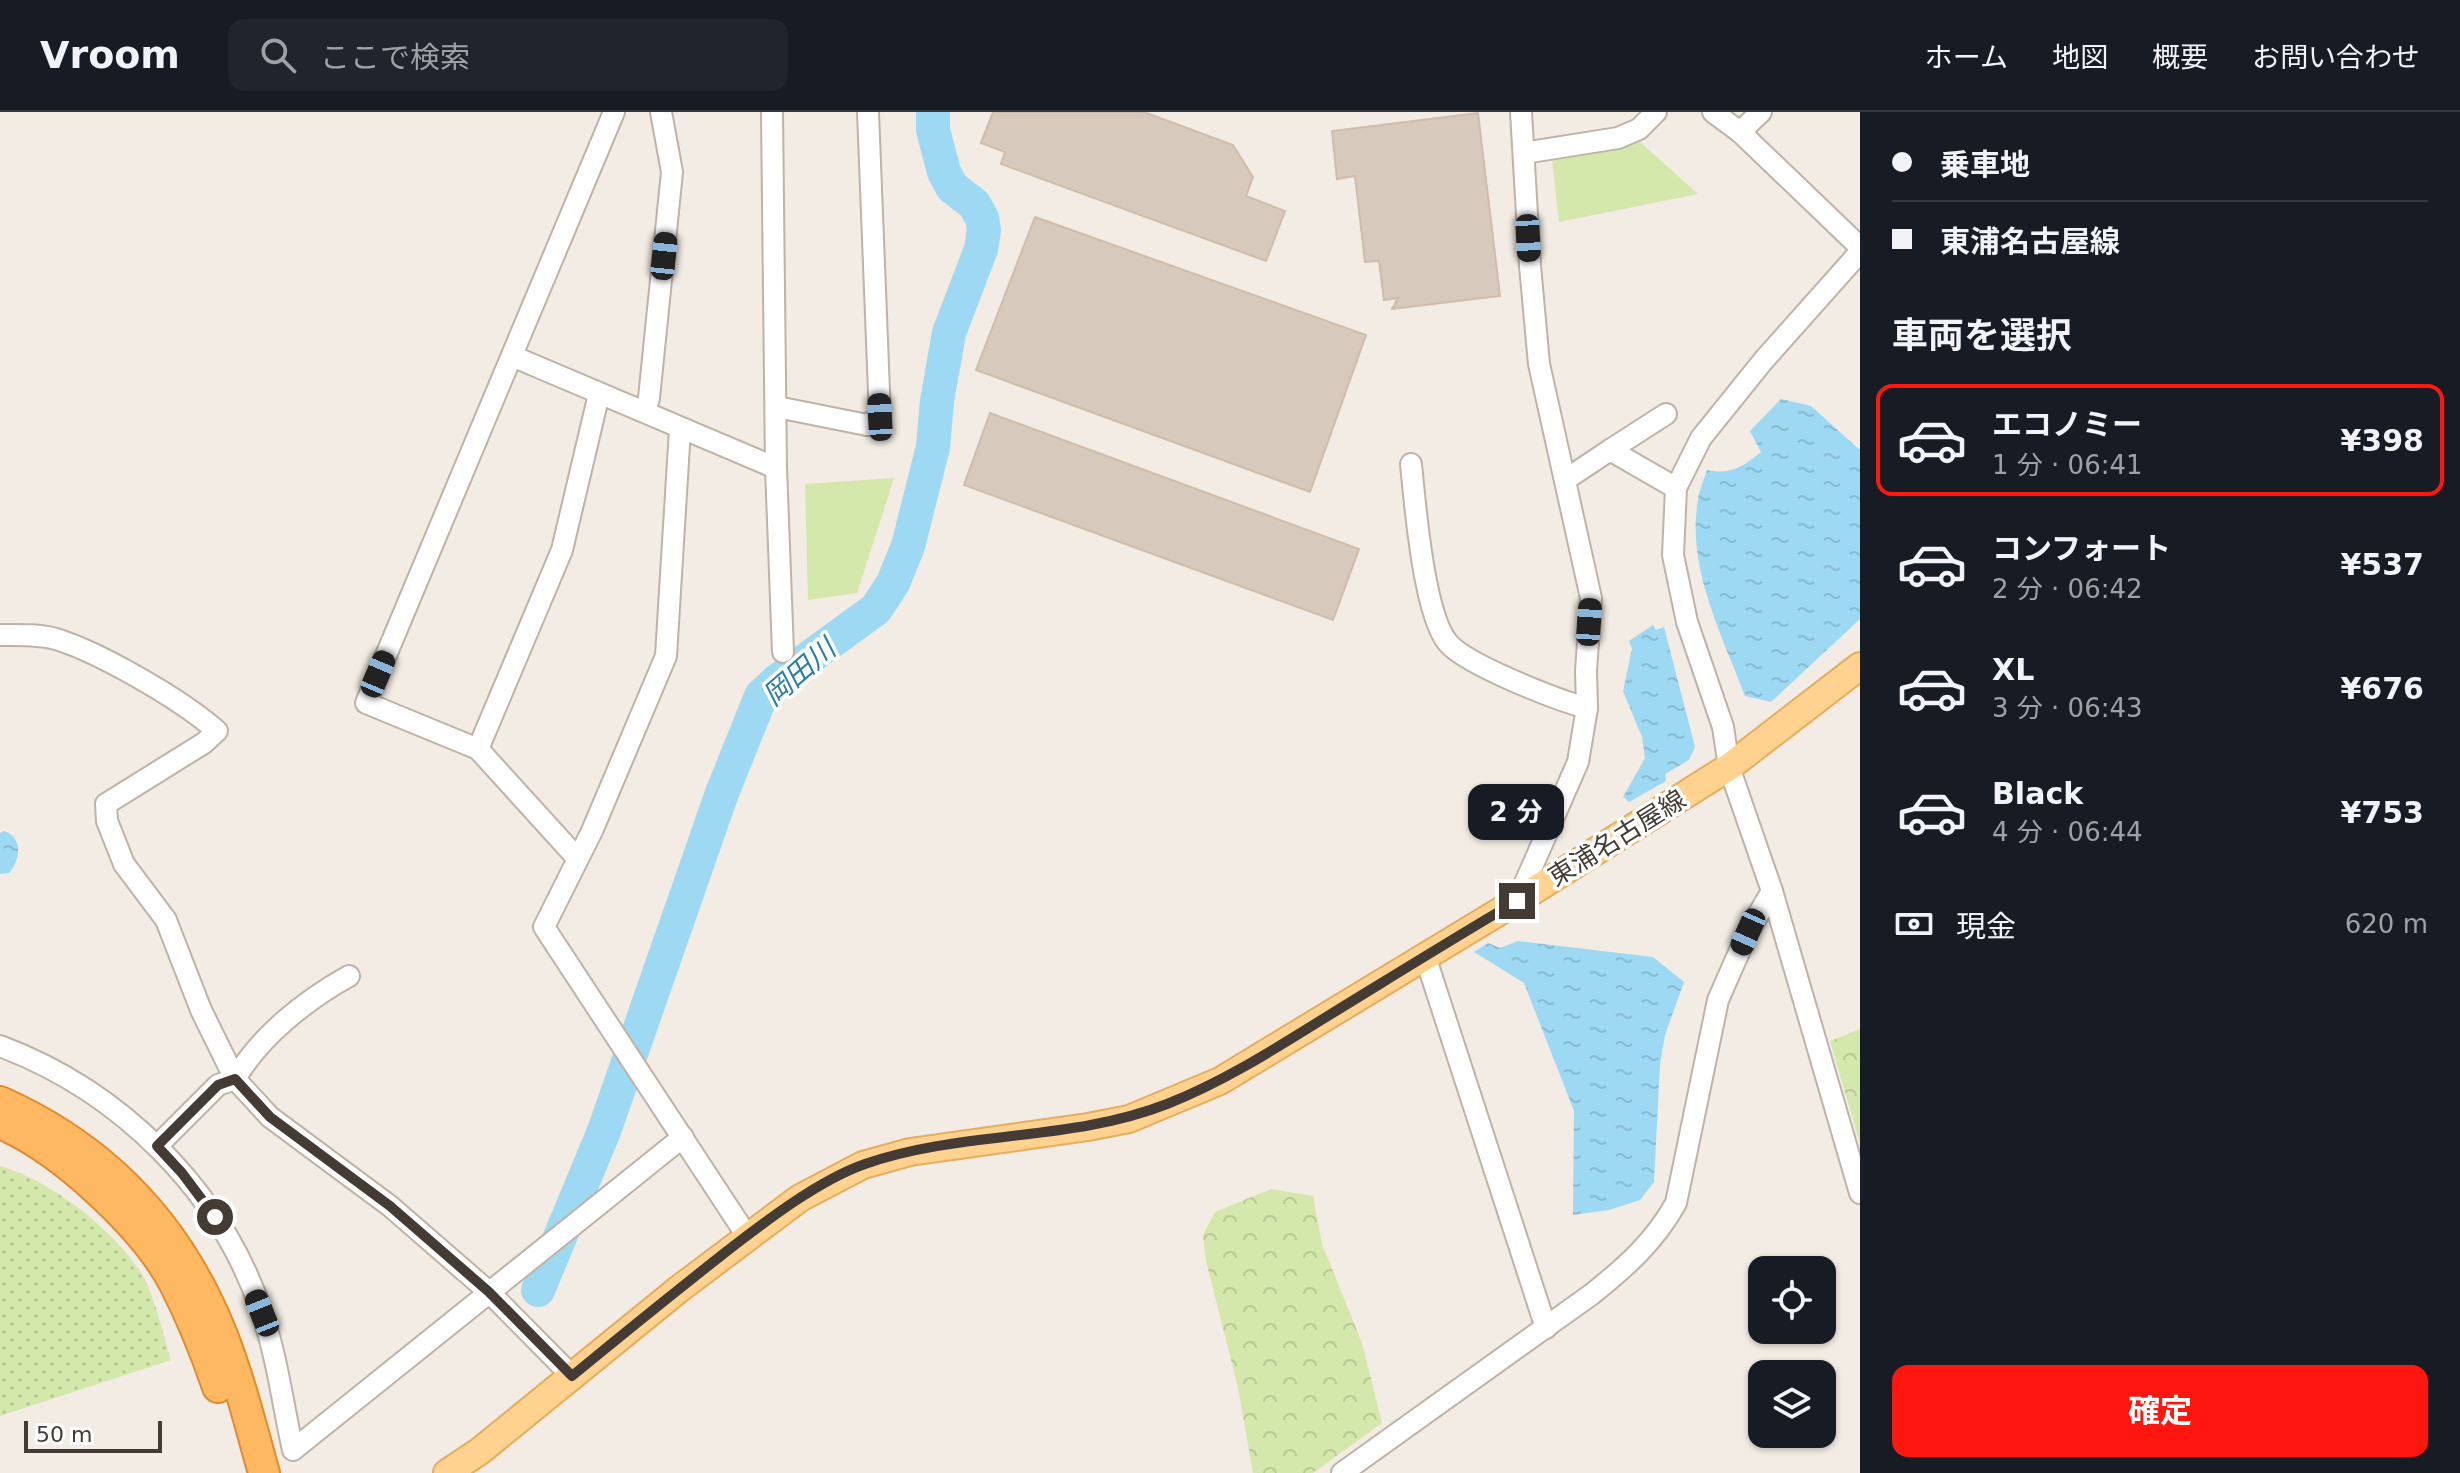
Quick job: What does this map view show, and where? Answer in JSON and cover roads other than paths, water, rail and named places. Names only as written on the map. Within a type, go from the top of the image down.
[{"type":"highway","points":[[0,1102],[42,1121],[100,1162],[146,1208],[187,1263],[221,1333],[264,1473]]},
{"type":"highway","points":[[0,1123],[22,1133],[83,1178],[137,1230],[174,1282],[205,1351],[230,1422],[243,1473]]},
{"type":"main road","name":"東浦名古屋線","points":[[447,1473],[480,1451],[747,1236],[800,1198],[863,1165],[910,1152],[1129,1119],[1246,1066],[1729,767],[1860,666]]},
{"type":"street","points":[[577,858],[478,749],[366,703],[614,112]]},
{"type":"street","points":[[645,411],[649,398],[672,172],[661,112]]},
{"type":"street","points":[[772,112],[776,468],[783,652]]},
{"type":"street","points":[[777,407],[867,425],[880,417],[868,112]]},
{"type":"street","points":[[1517,901],[1578,762],[1587,708],[1591,598],[1539,364],[1521,112]]},
{"type":"street","points":[[1524,153],[1618,138],[1639,129],[1656,112]]},
{"type":"street","points":[[1713,112],[1740,132],[1860,249],[1717,417],[1688,460],[1676,488],[1673,555],[1687,622],[1723,727],[1729,767],[1772,891],[1860,1193]]},
{"type":"street","points":[[1740,132],[1761,112]]},
{"type":"street","points":[[512,356],[776,468]]},
{"type":"street","points":[[478,749],[562,550],[599,394]]},
{"type":"street","points":[[1565,480],[1666,414]]},
{"type":"street","points":[[680,429],[666,656],[592,831],[544,927],[747,1236]]},
{"type":"street","points":[[1610,450],[1676,488]]},
{"type":"street","points":[[1411,464],[1417,525],[1431,602],[1447,643],[1463,656],[1562,701],[1587,708]]},
{"type":"street","points":[[0,635],[42,636],[108,662],[202,718],[217,731],[204,743],[106,804],[107,821],[124,864],[166,920],[201,1010],[235,1079],[270,1117],[390,1206],[489,1292],[572,1376]]},
{"type":"street","points":[[1342,1473],[1546,1328],[1628,1265],[1662,1228],[1676,1203],[1718,1000],[1748,932],[1772,891]]},
{"type":"street","points":[[1425,956],[1546,1328]]},
{"type":"street","points":[[157,1146],[218,1085],[235,1079],[245,1062],[283,1023],[349,976]]},
{"type":"street","points":[[0,1046],[33,1058],[106,1103],[157,1146],[202,1198],[246,1272],[262,1313],[293,1450],[683,1137]]},
{"type":"water","points":[[1781,399],[1811,406],[1860,450],[1860,619],[1771,702],[1745,696],[1708,600],[1697,550],[1696,525],[1699,496],[1707,470],[1736,468],[1761,452],[1750,431]]},
{"type":"water","points":[[1653,625],[1656,630],[1664,627],[1695,747],[1689,760],[1665,774],[1666,781],[1629,802],[1623,797],[1645,758],[1642,737],[1623,691],[1632,649],[1629,641]]},
{"type":"water","points":[[4,831],[15,839],[18,856],[9,873],[0,874],[0,833]]},
{"type":"water","points":[[1518,941],[1653,957],[1684,982],[1665,1035],[1660,1064],[1654,1182],[1640,1200],[1609,1210],[1573,1215],[1574,1111],[1524,983],[1474,952],[1488,943],[1500,948]]},
{"type":"waterway","name":"岡田川","points":[[538,1290],[604,1131],[722,793],[761,696],[876,609],[893,583],[908,546],[933,447],[937,401],[949,333],[981,249],[984,230],[982,218],[974,204],[952,187],[944,172],[933,130],[933,112]]}]
